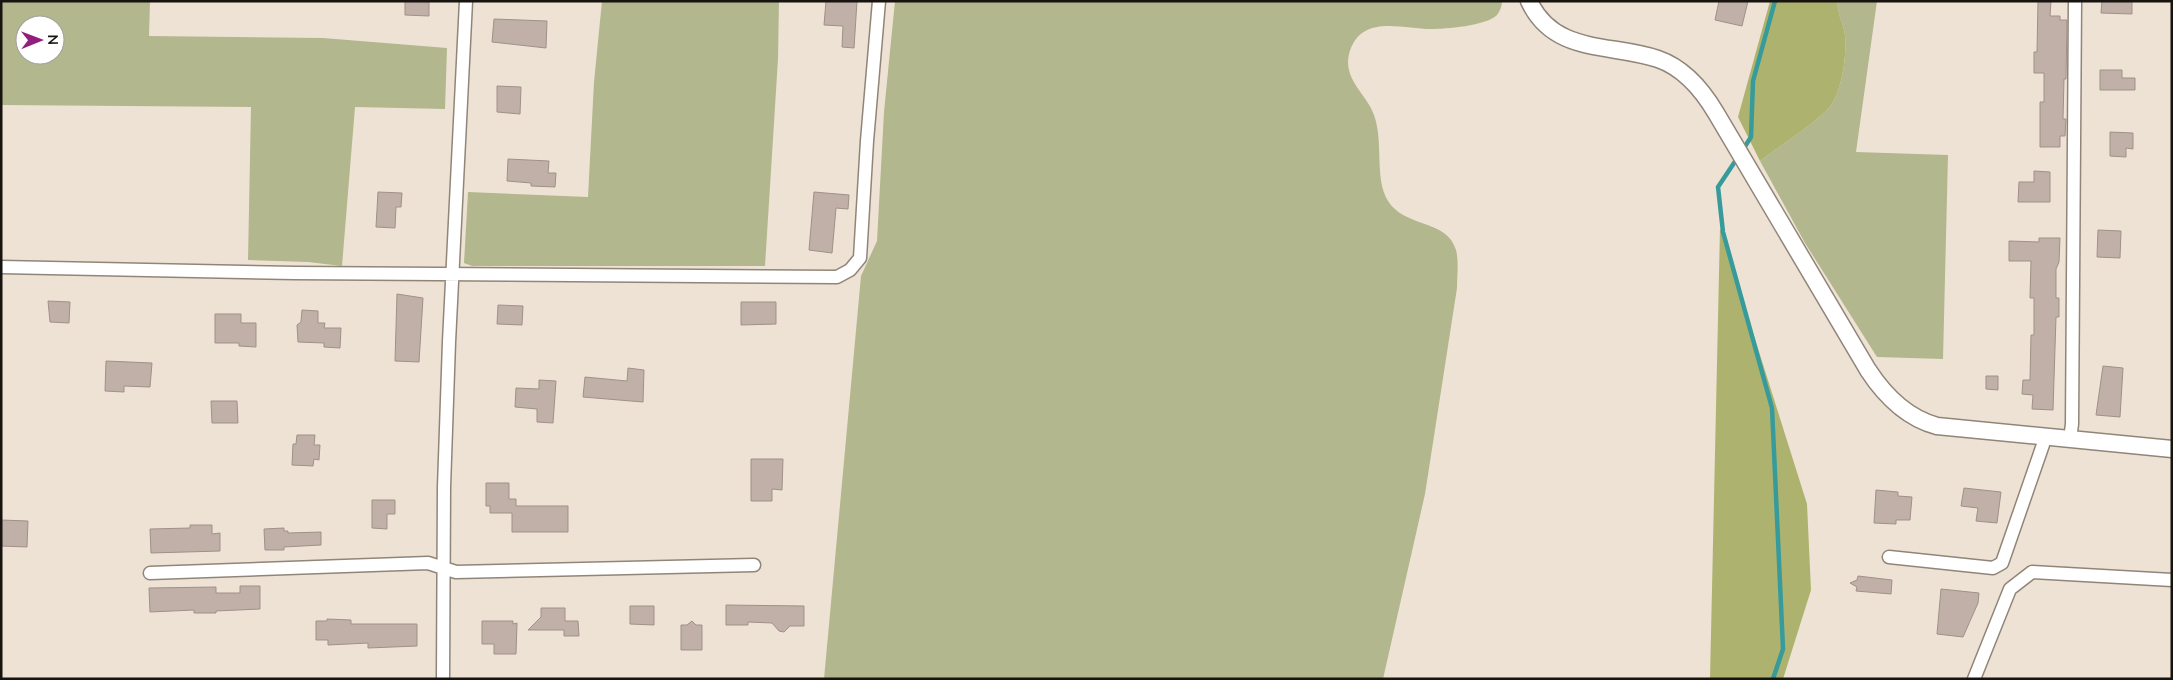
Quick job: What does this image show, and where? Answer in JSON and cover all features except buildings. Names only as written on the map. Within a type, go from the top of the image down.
[{"type":"street","points":[[442,679],[444,487],[466,1]]},
{"type":"street","points":[[1,267],[295,274],[453,273],[837,277],[850,270],[860,258],[867,141],[880,1]]},
{"type":"street","points":[[1529,1],[1543,23],[1567,40],[1658,59],[1680,71],[1700,89],[1750,169],[1878,386],[1900,407],[1917,419],[1937,426],[2172,449]]},
{"type":"street","points":[[2070,439],[2072,424],[2075,1]]},
{"type":"street","points":[[1889,558],[1993,568],[2002,563],[2046,436]]},
{"type":"street","points":[[150,573],[428,563],[456,572],[754,565]]},
{"type":"street","points":[[1974,679],[2010,589],[2032,572],[2172,580]]},
{"type":"green space","points":[[1,1],[150,1],[149,36],[323,38],[447,48],[445,109],[355,107],[342,266],[308,262],[248,260],[251,107],[1,105]]},
{"type":"green space","points":[[602,1],[779,1],[778,59],[765,266],[472,266],[464,263],[468,192],[588,197],[594,82]]},
{"type":"green space","points":[[895,1],[1502,1],[1497,15],[1492,19],[1475,24],[1437,29],[1395,26],[1372,28],[1362,33],[1354,41],[1349,54],[1349,72],[1371,107],[1377,126],[1381,182],[1388,201],[1395,210],[1405,216],[1444,233],[1451,240],[1456,250],[1457,259],[1457,288],[1425,494],[1383,679],[824,679],[861,276],[877,241],[884,112]]},
{"type":"green space","points":[[1770,1],[1838,1],[1838,10],[1845,35],[1845,53],[1837,94],[1828,109],[1760,161],[1738,117]]},
{"type":"green space","points":[[1838,1],[1877,1],[1856,152],[1948,155],[1943,359],[1877,357],[1805,243],[1760,161],[1828,109],[1837,94],[1845,53],[1845,35],[1838,10]]},
{"type":"green space","points":[[1720,228],[1807,504],[1811,590],[1783,679],[1710,679]]},
{"type":"waterway","points":[[1742,151],[1751,137],[1753,81],[1775,1]]},
{"type":"waterway","points":[[1738,157],[1718,187],[1723,232],[1772,408],[1783,649],[1773,679]]}]
